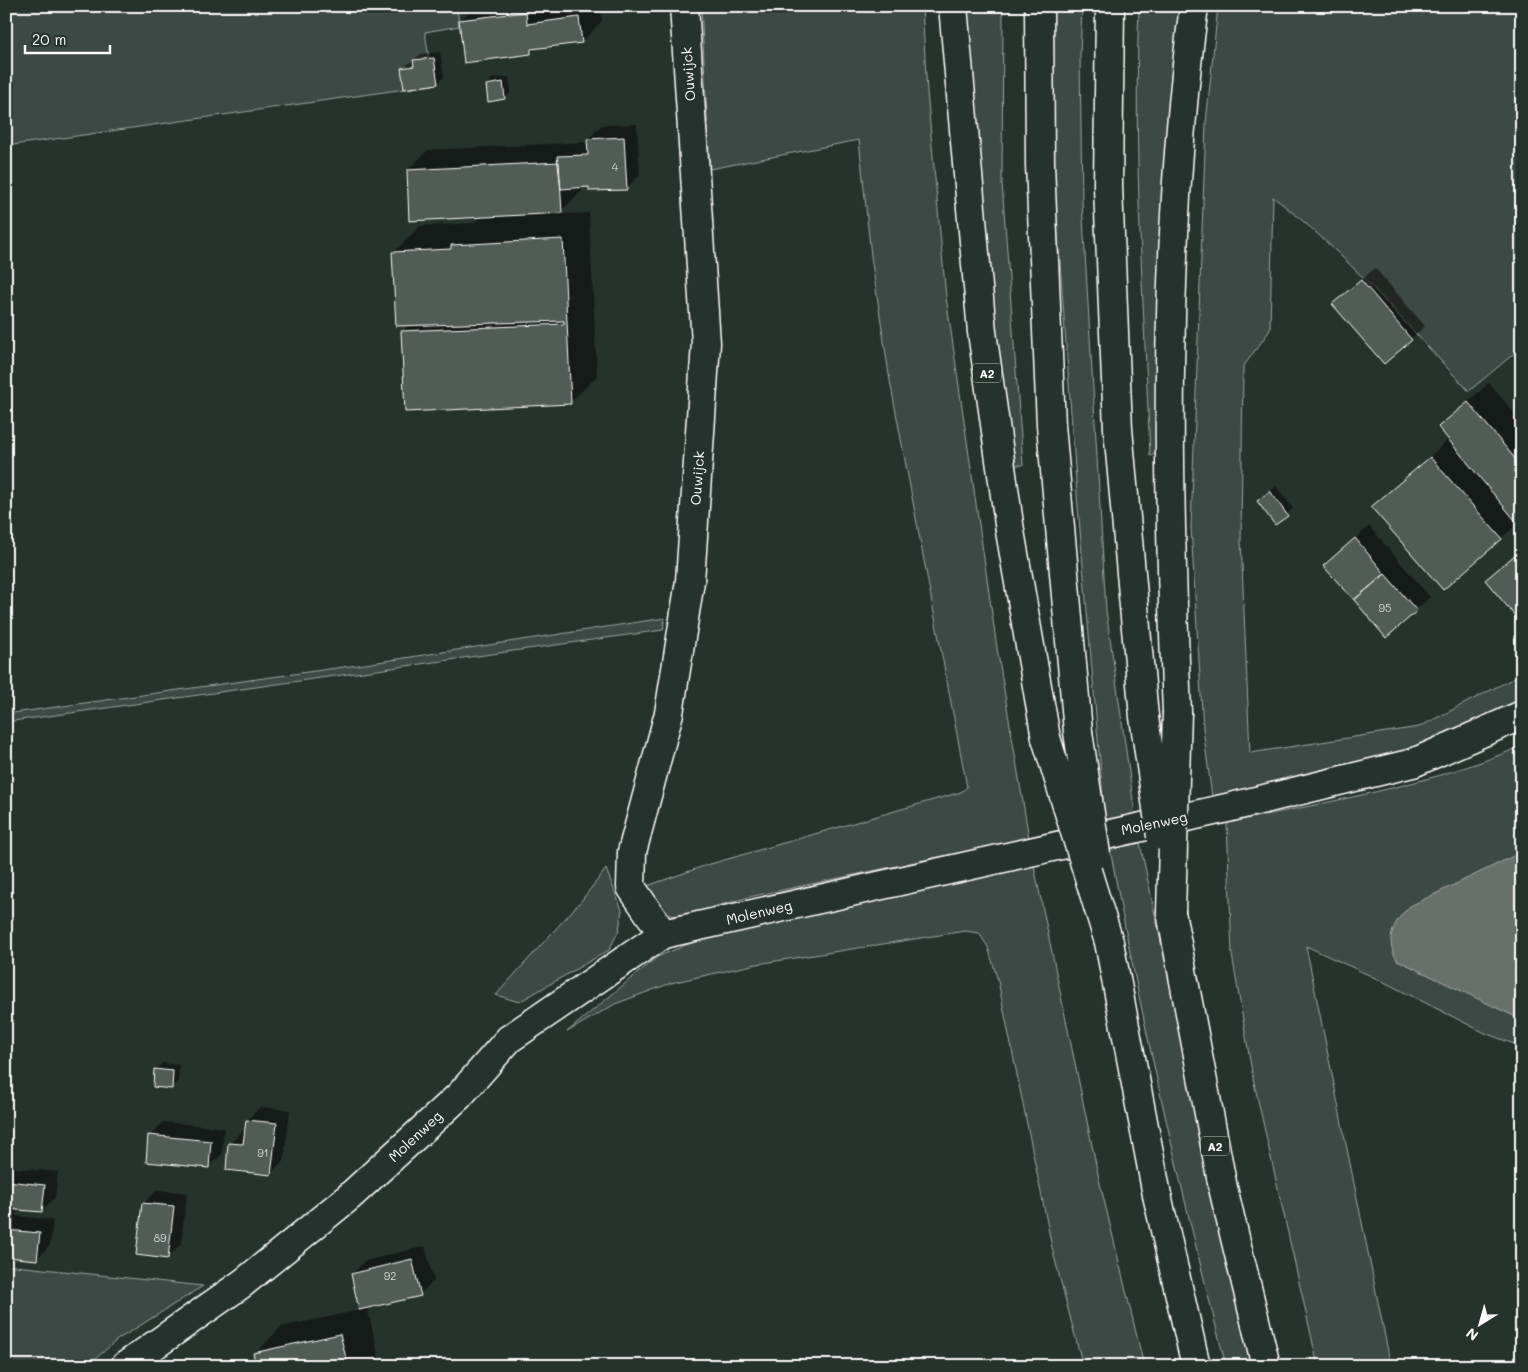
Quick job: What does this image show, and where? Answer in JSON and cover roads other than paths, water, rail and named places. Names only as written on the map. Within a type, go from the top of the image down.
[{"type":"main road","name":"Ouwijck","points":[[662,934],[631,887],[632,852],[669,713],[690,581],[706,343],[684,6]]},
{"type":"main road","name":"A2","points":[[953,6],[982,332],[1010,531],[1046,738],[1109,942]]},
{"type":"main road","name":"A2","points":[[1039,6],[1040,164],[1051,425],[1078,732],[1109,942],[1157,1195],[1196,1366]]},
{"type":"main road","name":"A2","points":[[1110,6],[1108,187],[1118,429],[1144,717],[1173,918],[1223,1188],[1266,1366]]},
{"type":"main road","name":"A2","points":[[1173,918],[1178,712],[1170,543],[1168,379],[1180,153],[1194,6]]},
{"type":"main road","name":"Molenweg","points":[[125,1366],[243,1283],[349,1197],[459,1096],[509,1039],[662,934],[1228,808],[1413,763],[1522,715]]}]
